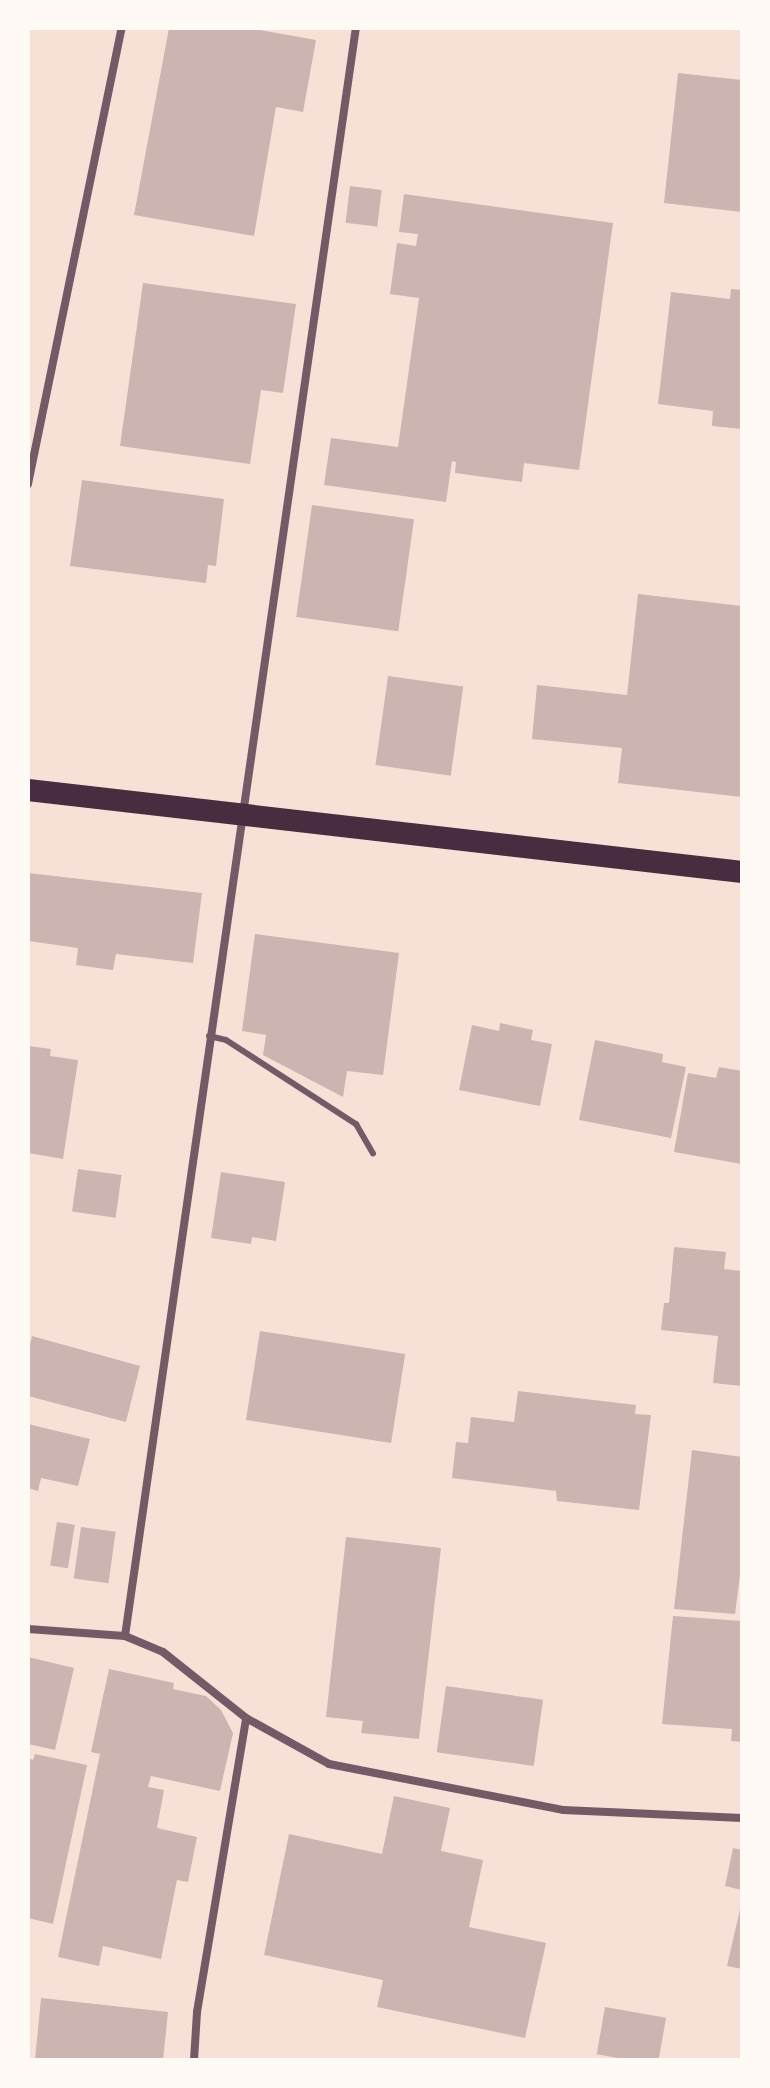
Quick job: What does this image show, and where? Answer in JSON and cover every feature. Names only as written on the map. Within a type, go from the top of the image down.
[{"type":"highway","points":[[28,790],[742,872]]},
{"type":"street","points":[[28,484],[122,28]]},
{"type":"street","points":[[125,1636],[356,28]]},
{"type":"street","points":[[28,1629],[125,1636],[163,1652],[246,1718],[329,1764],[563,1810],[742,1818]]},
{"type":"street","points":[[194,2060],[197,2012],[246,1718]]},
{"type":"lane","points":[[209,1036],[226,1040],[356,1124],[373,1153]]},
{"type":"building","points":[[169,28],[248,28],[316,40],[303,112],[276,107],[254,236],[134,215]]},
{"type":"building","points":[[678,73],[742,80],[742,212],[664,203]]},
{"type":"building","points":[[350,186],[382,190],[377,227],[345,223]]},
{"type":"building","points":[[404,194],[613,223],[579,470],[524,463],[522,482],[455,473],[456,462],[452,461],[446,502],[324,485],[331,438],[398,447],[419,298],[390,294],[397,243],[416,246],[418,234],[399,232]]},
{"type":"building","points":[[143,283],[296,304],[283,393],[261,390],[250,464],[120,446]]},
{"type":"building","points":[[731,289],[742,290],[742,429],[712,426],[713,411],[658,404],[671,292],[730,299]]},
{"type":"building","points":[[82,480],[224,499],[216,566],[208,565],[206,583],[70,566]]},
{"type":"building","points":[[312,505],[414,519],[398,631],[296,617]]},
{"type":"building","points":[[638,594],[742,606],[742,797],[618,783],[622,748],[532,739],[537,685],[627,695]]},
{"type":"building","points":[[388,676],[463,687],[451,776],[375,765]]},
{"type":"building","points":[[28,873],[202,893],[193,963],[116,954],[113,970],[76,965],[78,948],[28,941]]},
{"type":"building","points":[[255,934],[399,953],[383,1075],[347,1071],[343,1097],[263,1055],[266,1035],[242,1031]]},
{"type":"building","points":[[500,1023],[533,1030],[531,1040],[552,1044],[540,1106],[459,1090],[472,1025],[499,1031]]},
{"type":"building","points":[[595,1040],[663,1054],[662,1062],[686,1067],[671,1138],[579,1120]]},
{"type":"building","points":[[28,1046],[51,1049],[50,1056],[78,1060],[63,1159],[28,1153]]},
{"type":"building","points":[[719,1067],[742,1071],[742,1164],[674,1152],[688,1073],[716,1078]]},
{"type":"building","points":[[78,1169],[122,1175],[116,1218],[72,1212]]},
{"type":"building","points":[[221,1172],[285,1182],[276,1241],[252,1237],[251,1244],[211,1238]]},
{"type":"building","points":[[674,1247],[726,1252],[724,1269],[742,1271],[742,1386],[713,1383],[718,1336],[661,1330],[664,1303],[669,1303]]},
{"type":"building","points":[[260,1331],[405,1354],[391,1443],[246,1420]]},
{"type":"building","points":[[32,1336],[140,1366],[126,1422],[28,1396],[28,1353]]},
{"type":"building","points":[[518,1391],[636,1405],[635,1414],[651,1415],[639,1510],[557,1501],[556,1491],[452,1478],[456,1442],[468,1443],[471,1417],[514,1422]]},
{"type":"building","points":[[28,1424],[90,1439],[78,1486],[41,1478],[38,1491],[28,1488]]},
{"type":"building","points":[[692,1450],[742,1457],[742,1559],[735,1614],[674,1609]]},
{"type":"building","points":[[57,1522],[75,1525],[68,1568],[50,1565]]},
{"type":"building","points":[[81,1527],[116,1532],[108,1583],[74,1578]]},
{"type":"building","points":[[346,1537],[441,1548],[419,1739],[361,1733],[363,1721],[326,1717]]},
{"type":"building","points":[[673,1616],[742,1621],[742,1742],[731,1741],[732,1729],[662,1724]]},
{"type":"building","points":[[28,1657],[74,1668],[55,1750],[28,1744]]},
{"type":"building","points":[[109,1669],[174,1683],[173,1689],[206,1696],[221,1710],[233,1733],[220,1791],[151,1776],[148,1787],[164,1790],[157,1828],[197,1837],[188,1882],[177,1880],[161,1959],[103,1946],[99,1966],[58,1957],[100,1754],[91,1752]]},
{"type":"building","points":[[446,1686],[543,1700],[534,1766],[437,1752]]},
{"type":"building","points":[[35,1754],[87,1765],[53,1924],[28,1918],[28,1758],[33,1760]]},
{"type":"building","points":[[394,1796],[450,1808],[441,1851],[483,1860],[469,1927],[546,1943],[525,2038],[377,2007],[383,1980],[264,1955],[289,1834],[382,1854]]},
{"type":"building","points":[[733,1848],[742,1850],[742,1890],[725,1886]]},
{"type":"building","points":[[742,1905],[742,1969],[727,1966]]},
{"type":"building","points":[[41,1998],[168,2012],[163,2060],[35,2060]]},
{"type":"building","points":[[605,2007],[666,2018],[659,2060],[629,2060],[597,2054]]}]
